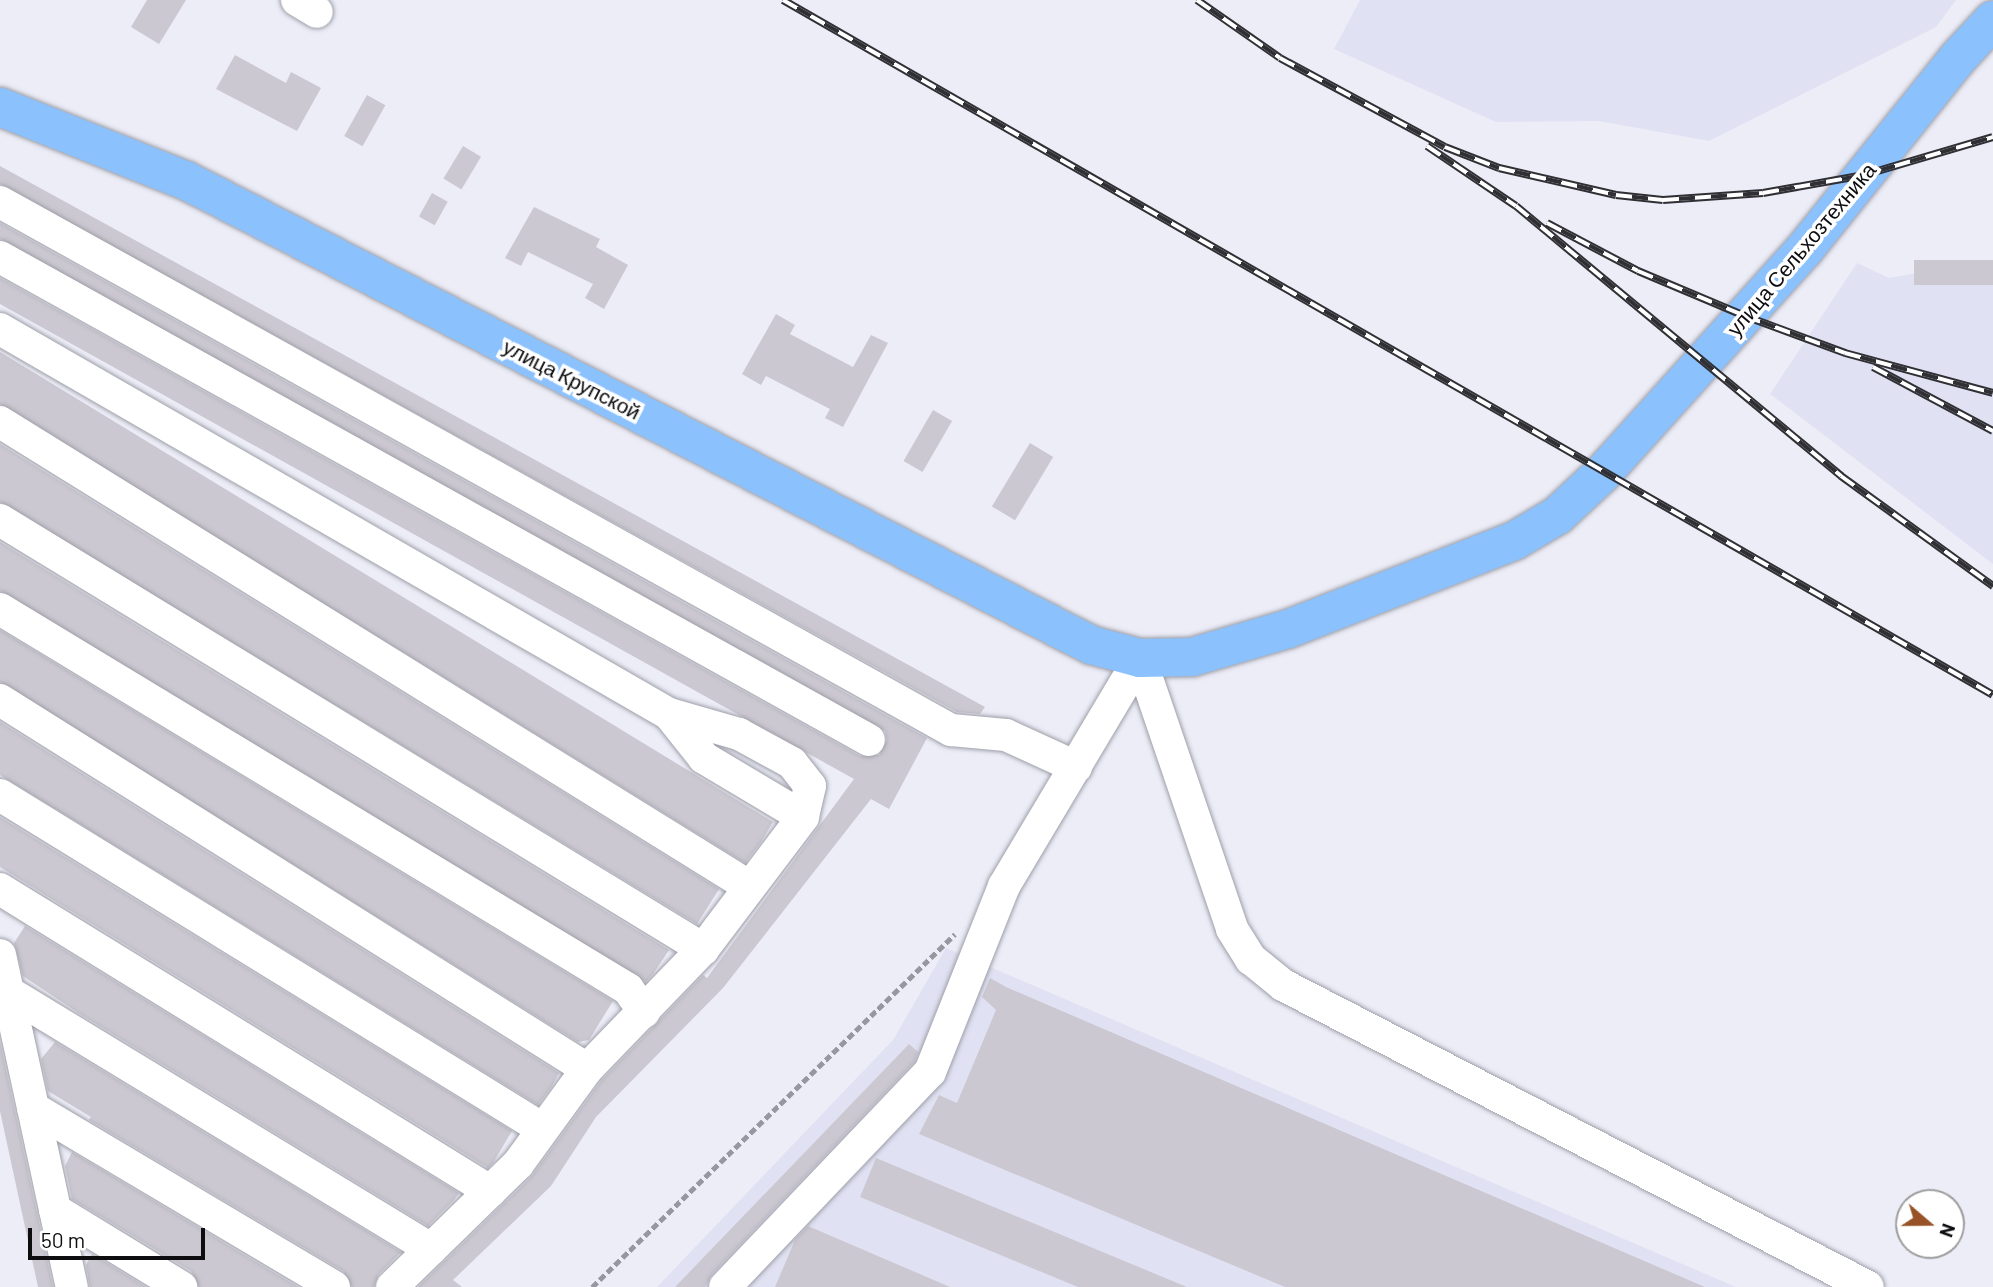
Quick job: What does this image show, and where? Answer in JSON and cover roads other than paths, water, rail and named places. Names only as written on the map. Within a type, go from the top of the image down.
[{"type":"main road","name":"улица Сельхозтехника","points":[[1140,659],[1192,657],[1288,629],[1514,541],[1558,515],[1603,472],[1804,250],[1957,58],[1993,20]]},
{"type":"main road","name":"улица Крупской","points":[[0,107],[187,181],[977,588],[1091,645],[1140,659]]},
{"type":"street","points":[[0,202],[951,730],[1006,735],[1076,767]]},
{"type":"street","points":[[0,257],[869,740]]},
{"type":"street","points":[[0,329],[669,714],[738,734],[792,763],[810,786],[803,817],[703,948],[587,1069],[543,1129],[490,1191],[391,1287]]},
{"type":"street","points":[[0,422],[750,887]]},
{"type":"street","points":[[0,520],[703,948]]},
{"type":"street","points":[[0,609],[628,989],[644,1012]]},
{"type":"street","points":[[725,1287],[930,1072],[1004,886],[1140,659]]},
{"type":"street","points":[[1140,659],[1232,929],[1251,959],[1283,985],[1868,1287]]},
{"type":"street","points":[[0,700],[587,1069]]},
{"type":"street","points":[[0,795],[543,1129]]},
{"type":"street","points":[[0,889],[490,1191]]},
{"type":"street","points":[[0,955],[72,1287]]},
{"type":"street","points":[[8,992],[431,1249]]},
{"type":"street","points":[[33,1108],[334,1287]]},
{"type":"street","points":[[55,1210],[181,1287]]},
{"type":"railway","points":[[783,0],[1993,695]]},
{"type":"railway","points":[[1197,0],[1280,58],[1445,147],[1499,168],[1616,195],[1663,200],[1763,193],[1864,175],[1993,137]]},
{"type":"railway","points":[[1427,146],[1516,206],[1841,476],[1993,586]]},
{"type":"railway","points":[[1547,223],[1638,271],[1745,316],[1845,353],[1993,393]]},
{"type":"railway","points":[[1873,367],[1993,431]]}]
